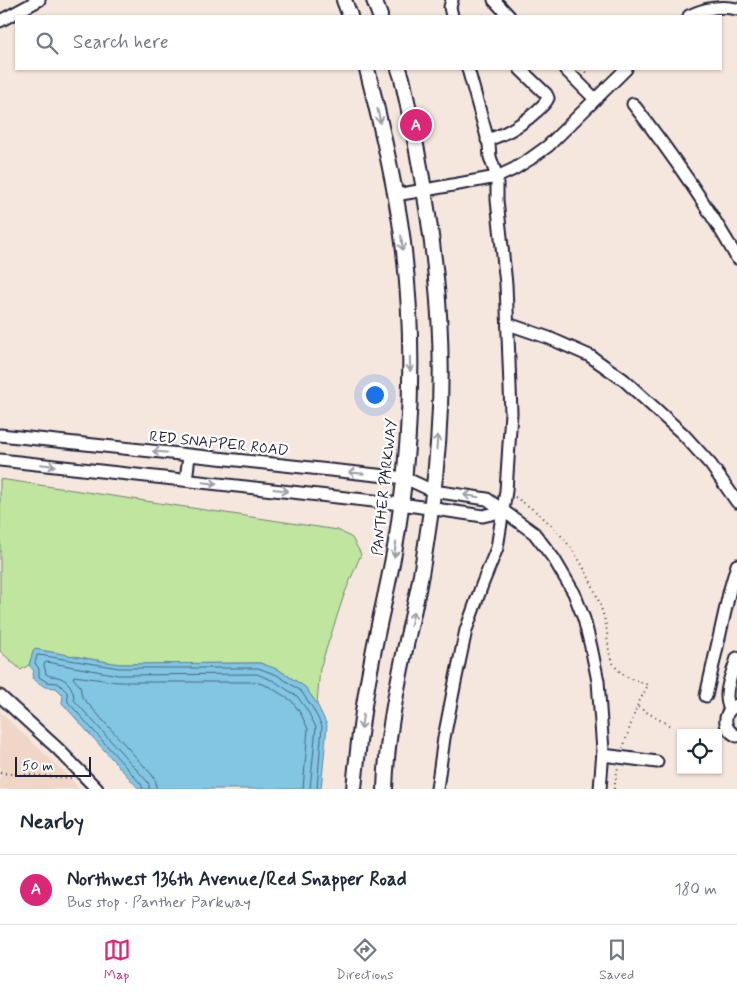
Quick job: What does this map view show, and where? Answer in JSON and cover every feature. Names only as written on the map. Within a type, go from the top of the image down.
[{"type":"main road","points":[[344,0],[350,15]]},
{"type":"main road","points":[[374,0],[380,15]]},
{"type":"main road","name":"PANTHER PARKWAY","points":[[354,789],[365,697],[393,561],[402,504],[410,406],[409,315],[404,254],[384,139],[367,70]]},
{"type":"main road","points":[[384,789],[394,706],[421,576],[431,509],[438,432],[440,362],[438,300],[425,190],[399,70]]},
{"type":"street","points":[[0,21],[39,0]]},
{"type":"street","points":[[452,0],[450,7],[452,15]]},
{"type":"street","points":[[494,0],[508,15]]},
{"type":"street","points":[[691,15],[716,4],[737,9]]},
{"type":"street","points":[[437,789],[444,738],[466,630],[497,548],[504,512],[510,442],[508,324],[506,284],[497,200],[497,177],[490,157],[468,70]]},
{"type":"street","points":[[487,140],[519,125],[531,116],[548,98],[521,70]]},
{"type":"street","points":[[566,70],[595,99]]},
{"type":"street","points":[[395,195],[497,177],[514,169],[548,146],[625,70]]},
{"type":"street","points":[[633,104],[702,199],[737,258]]},
{"type":"street","points":[[508,324],[590,356],[624,380],[683,434],[711,465],[737,502]]},
{"type":"street","name":"RED SNAPPER ROAD","points":[[0,435],[405,478],[433,491],[487,498],[534,533],[554,559],[574,593],[584,619],[598,681],[603,756],[600,789]]},
{"type":"street","points":[[186,480],[188,456]]},
{"type":"street","points":[[0,460],[402,504],[483,516],[504,512]]},
{"type":"street","points":[[706,696],[737,565]]},
{"type":"street","points":[[737,658],[727,689],[726,702],[733,707],[726,714],[725,720],[730,732],[737,736]]},
{"type":"street","points":[[0,696],[57,748],[97,789]]},
{"type":"street","points":[[603,756],[657,762]]},
{"type":"path","points":[[582,70],[588,74]]},
{"type":"path","points":[[614,789],[620,757],[637,706],[648,685],[641,682]]},
{"type":"path","points":[[637,706],[672,727]]},
{"type":"path","points":[[0,773],[72,778],[86,777]]},
{"type":"shaded area","points":[[0,712],[67,775],[79,789],[0,789]]},
{"type":"green space","points":[[0,479],[338,530],[352,538],[361,554],[344,595],[320,668],[317,704],[305,687],[279,670],[260,663],[119,664],[34,649],[29,665],[21,670],[0,651]]},
{"type":"water","points":[[34,649],[119,664],[260,663],[279,670],[305,687],[317,704],[327,725],[321,789],[139,789],[62,703],[63,695],[56,688],[45,687],[32,678],[34,671],[29,665]]},
{"type":"place","name":"Northwest 136th Avenue/Red Snapper Road","points":[[416,125]]}]
